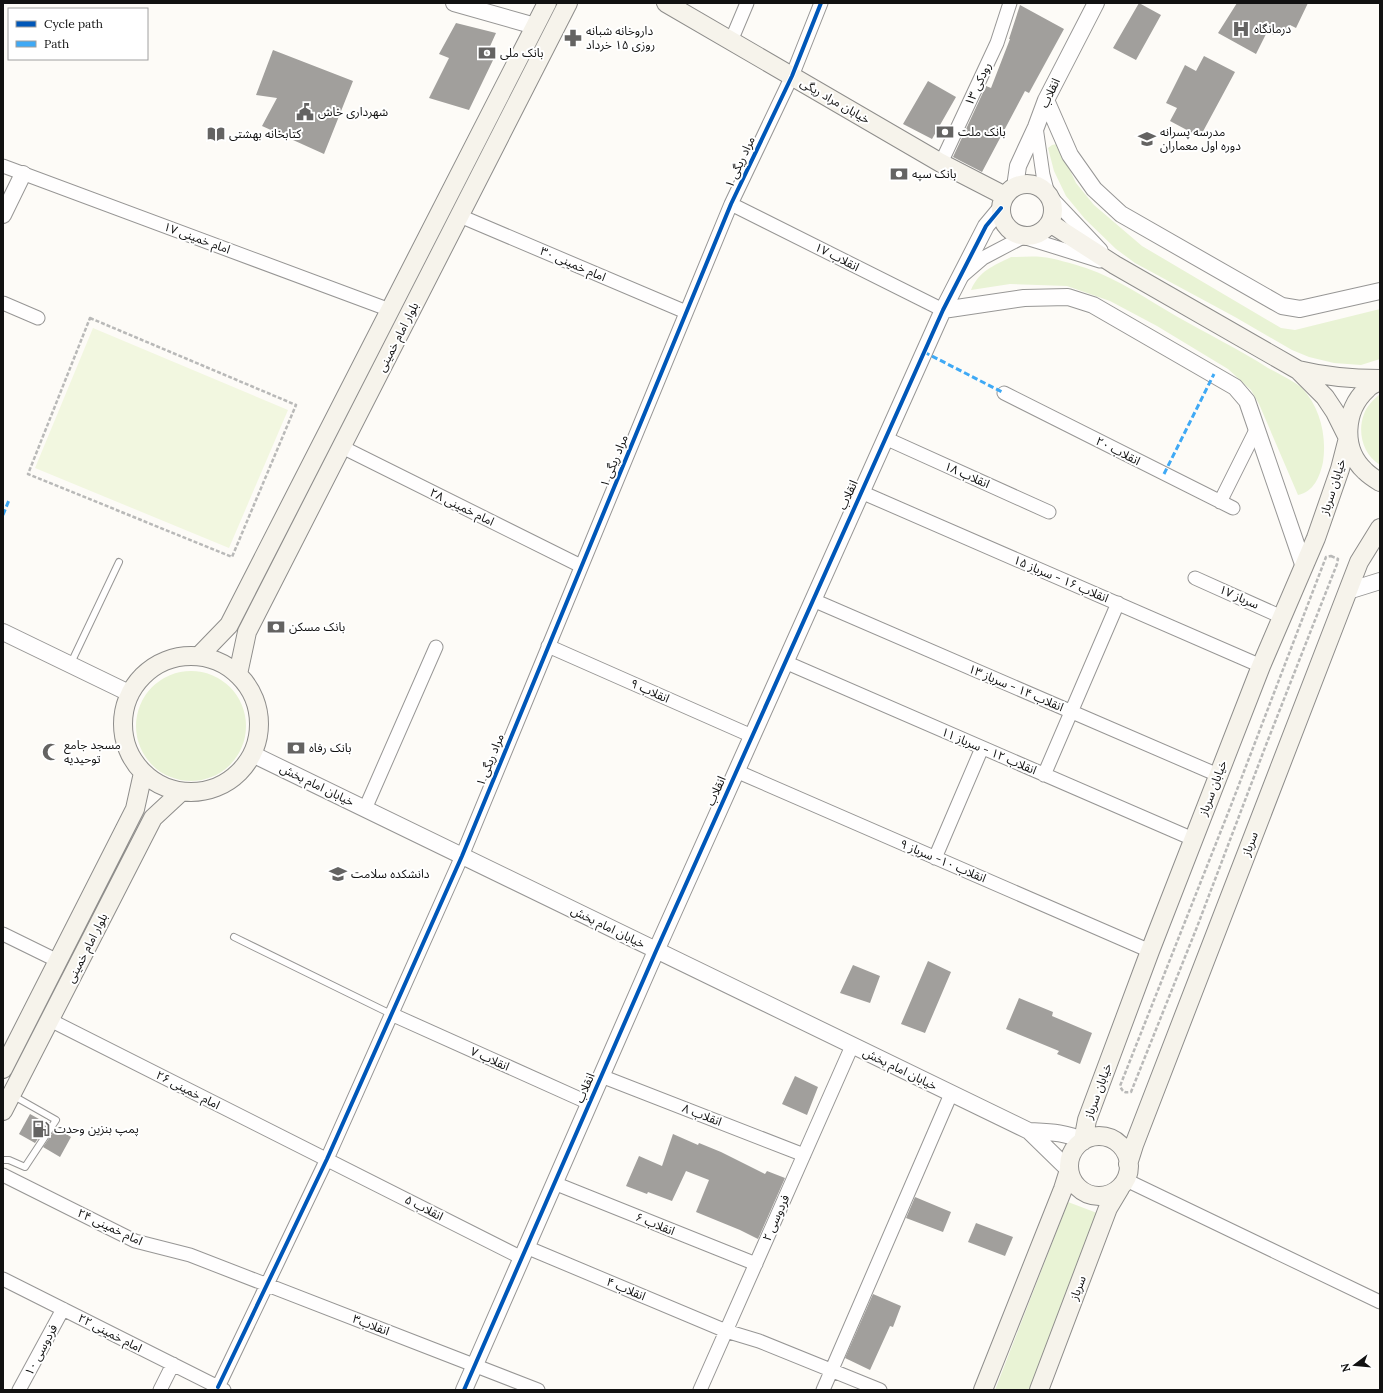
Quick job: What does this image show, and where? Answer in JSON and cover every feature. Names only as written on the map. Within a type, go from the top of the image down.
[{"type":"main road","name":"بلوار امام خمینی","points":[[200,655],[229,625],[547,3]]},
{"type":"main road","name":"بلوار امام خمینی","points":[[238,674],[247,632],[568,3]]},
{"type":"main road","name":"خیابان مراد ریگی","points":[[666,3],[941,163],[1007,197]]},
{"type":"main road","points":[[1022,184],[1036,186],[1043,189],[1048,194],[1052,201],[1053,216],[1046,229],[1039,234],[1023,237],[1009,230],[1001,216],[1007,197],[1022,184]]},
{"type":"main road","points":[[1050,223],[1115,265],[1298,370],[1325,397],[1335,412],[1348,438],[1353,456],[1364,471],[1380,482]]},
{"type":"main road","points":[[1298,370],[1326,376],[1380,380]]},
{"type":"main road","points":[[1348,438],[1349,419],[1356,402],[1368,388],[1380,380]]},
{"type":"main road","name":"خیابان سرباز","points":[[1083,1140],[1087,1120],[1218,775],[1261,666],[1316,538],[1340,469],[1348,438]]},
{"type":"main road","name":"سرباز","points":[[1039,1390],[1108,1208],[1125,1177],[1134,1145],[1359,562],[1380,528]]},
{"type":"main road","points":[[200,655],[221,662],[238,674],[251,691],[258,712],[259,734],[252,754],[240,772],[223,785],[203,792],[181,792],[160,786],[143,773],[130,756],[123,736],[122,714],[129,693],[141,676],[158,663],[178,656],[200,655]]},
{"type":"main road","name":"بلوار امام خمینی","points":[[3,1069],[136,809],[143,773]]},
{"type":"main road","name":"بلوار امام خمینی","points":[[3,1111],[152,818],[181,792]]},
{"type":"main road","points":[[983,1390],[1063,1189],[1069,1170],[1069,1161],[1072,1152],[1083,1140],[1098,1136],[1108,1137],[1117,1142],[1124,1150],[1128,1160],[1125,1177],[1112,1193],[1103,1196],[1094,1196],[1085,1193],[1077,1187],[1069,1170]]},
{"type":"street","points":[[454,3],[535,26]]},
{"type":"street","points":[[731,41],[747,3]]},
{"type":"street","name":"مراد ریگی ۱","points":[[221,1388],[266,1285],[327,1159],[462,856],[731,204],[792,76],[821,3]]},
{"type":"street","name":"رودکی ۱۳","points":[[941,163],[997,43],[1010,3]]},
{"type":"street","name":"انقلاب","points":[[464,1390],[656,951],[943,310],[986,226],[1007,197],[1018,166],[1036,127],[1046,100],[1096,3]]},
{"type":"street","points":[[1046,100],[1070,155],[1094,189],[1121,214],[1282,306],[1300,309],[1380,291]]},
{"type":"street","points":[[1036,127],[1043,175],[1048,194],[1115,265]]},
{"type":"street","name":"امام خمینی ۱۷","points":[[3,166],[390,310]]},
{"type":"street","points":[[3,215],[23,174]]},
{"type":"street","name":"انقلاب ۱۷","points":[[731,204],[943,310]]},
{"type":"street","name":"امام خمینی ۳۰","points":[[460,216],[686,312]]},
{"type":"street","points":[[959,278],[983,258],[1023,237],[1115,265]]},
{"type":"street","points":[[943,310],[1024,298],[1068,297],[1093,305],[1235,387],[1246,401],[1257,428],[1304,567]]},
{"type":"street","points":[[3,303],[38,318]]},
{"type":"street","name":"انقلاب ۲۰","points":[[1004,393],[1233,508]]},
{"type":"street","points":[[1220,502],[1257,428]]},
{"type":"street","name":"انقلاب ۱۸","points":[[885,438],[1049,512]]},
{"type":"street","name":"امام خمینی ۲۸","points":[[342,447],[581,566]]},
{"type":"street","name":"انقلاب ۱۶ - سرباز ۱۵","points":[[861,492],[1261,666]]},
{"type":"street","name":"سرباز ۱۷","points":[[1196,578],[1282,617]]},
{"type":"street","points":[[1348,591],[1380,581]]},
{"type":"street","name":"انقلاب ۱۴ - سرباز ۱۳","points":[[813,600],[1218,775]]},
{"type":"street","points":[[1044,775],[1118,604]]},
{"type":"street","points":[[3,632],[129,693]]},
{"type":"street","name":"انقلاب ۹","points":[[548,646],[752,736]]},
{"type":"street","points":[[365,809],[436,648]]},
{"type":"street","name":"انقلاب ۱۲ - سرباز ۱۱","points":[[785,662],[1193,840]]},
{"type":"street","points":[[935,858],[982,748]]},
{"type":"street","name":"خیابان امام بخش","points":[[252,754],[1029,1131]]},
{"type":"street","name":"انقلاب ۱۰- سرباز ۹","points":[[736,771],[1150,951]]},
{"type":"street","points":[[3,934],[58,962]]},
{"type":"street","name":"انقلاب ۷","points":[[391,1014],[589,1103]]},
{"type":"street","name":"امام خمینی ۲۶","points":[[50,1020],[327,1159]]},
{"type":"street","name":"فردوسی ۲","points":[[700,1390],[852,1046]]},
{"type":"street","name":"انقلاب ۸","points":[[601,1076],[804,1155]]},
{"type":"street","points":[[823,1390],[951,1094]]},
{"type":"street","points":[[1029,1131],[1062,1133],[1076,1136],[1083,1140]]},
{"type":"street","points":[[1029,1131],[1069,1170]]},
{"type":"street","name":"انقلاب ۵","points":[[327,1159],[524,1252]]},
{"type":"street","name":"امام خمینی ۲۴","points":[[3,1175],[135,1241],[190,1255],[266,1285]]},
{"type":"street","points":[[1125,1177],[1380,1302]]},
{"type":"street","name":"انقلاب ۶","points":[[554,1183],[756,1264]]},
{"type":"street","name":"انقلاب ۴","points":[[524,1252],[726,1331],[759,1341],[880,1390]]},
{"type":"street","name":"امام خمینی ۲۲","points":[[3,1279],[221,1388]]},
{"type":"street","name":"انقلاب۳","points":[[266,1285],[538,1390]]},
{"type":"street","name":"فردوسی ۱۰","points":[[19,1390],[62,1309]]},
{"type":"street","points":[[160,1390],[172,1364]]},
{"type":"lane","points":[[70,665],[119,562]]},
{"type":"lane","points":[[234,937],[391,1014]]},
{"type":"lane","points":[[3,1160],[9,1160],[25,1167],[56,1120],[11,1095]]},
{"type":"path","points":[[90,318],[296,405],[232,557],[28,474],[90,318]]},
{"type":"path","points":[[1331,556],[1338,559],[1337,564],[1266,744],[1197,927],[1131,1092],[1125,1093],[1122,1091],[1120,1086],[1178,941],[1326,557],[1331,556]]},
{"type":"green space","points":[[1057,144],[1076,183],[1094,205],[1142,246],[1281,328],[1295,330],[1380,309],[1380,359],[1361,365],[1334,363],[1309,357],[1292,350],[1235,317],[1135,263],[1116,249],[1085,219],[1066,196],[1054,171],[1048,148]]},
{"type":"green space","points":[[1011,257],[1034,257],[1058,260],[1098,273],[1132,290],[1246,354],[1302,388],[1318,413],[1323,432],[1323,462],[1318,478],[1312,487],[1308,491],[1298,495],[1259,404],[1251,390],[1228,369],[1157,326],[1110,301],[1067,286],[1010,284],[971,290],[974,283],[982,274],[993,266]]},
{"type":"green space","points":[[93,328],[288,410],[229,548],[35,468]]},
{"type":"green space","points":[[1380,394],[1380,465],[1369,455],[1363,442],[1361,428],[1365,411],[1370,403]]},
{"type":"green space","points":[[191,671],[212,675],[222,680],[230,687],[237,695],[242,705],[246,726],[242,747],[237,757],[230,765],[222,772],[212,777],[191,781],[170,777],[160,772],[152,765],[145,757],[140,747],[136,726],[140,705],[145,695],[152,687],[160,680],[170,675]]},
{"type":"green space","points":[[1068,1202],[1097,1213],[1029,1390],[995,1390]]},
{"type":"building","points":[[1139,3],[1161,15],[1136,60],[1113,48]]},
{"type":"building","name":"درمانگاه","points":[[1237,3],[1308,3],[1296,28],[1290,25],[1285,34],[1277,29],[1274,35],[1267,32],[1256,54],[1218,33]]},
{"type":"building","points":[[1020,5],[1064,29],[1029,93],[1025,91],[982,172],[953,157],[986,86],[991,88],[1010,39]]},
{"type":"building","points":[[456,23],[496,33],[487,53],[495,56],[469,110],[429,98],[449,58],[439,54]]},
{"type":"building","name":"شهرداری خاش","points":[[273,50],[353,81],[324,154],[262,126],[277,98],[256,95]]},
{"type":"building","points":[[1204,56],[1235,72],[1200,137],[1170,121],[1177,108],[1166,103],[1185,65],[1196,71]]},
{"type":"building","points":[[928,81],[956,97],[932,139],[903,124]]},
{"type":"building","points":[[928,961],[951,972],[925,1033],[901,1024]]},
{"type":"building","points":[[853,965],[880,976],[870,1003],[840,993]]},
{"type":"building","points":[[1019,998],[1053,1012],[1052,1016],[1092,1033],[1080,1064],[1057,1054],[1059,1051],[1006,1029]]},
{"type":"building","points":[[795,1076],[818,1087],[807,1115],[782,1104]]},
{"type":"building","points":[[30,1114],[48,1124],[35,1143],[19,1134]]},
{"type":"building","points":[[56,1128],[71,1137],[60,1157],[43,1147]]},
{"type":"building","points":[[673,1134],[698,1145],[699,1143],[721,1152],[765,1174],[767,1171],[785,1178],[758,1239],[696,1212],[709,1180],[686,1171],[672,1201],[626,1186],[639,1156],[662,1166]]},
{"type":"building","points":[[915,1197],[951,1212],[943,1232],[906,1218]]},
{"type":"building","points":[[976,1223],[1013,1237],[1005,1256],[968,1242]]},
{"type":"building","points":[[873,1294],[901,1306],[893,1327],[890,1326],[870,1370],[845,1358]]},
{"type":"marked path","points":[[924,352],[1004,393]]},
{"type":"marked path","points":[[1164,474],[1214,374]]},
{"type":"marked path","points":[[3,515],[9,500]]},
{"type":"cycle path","points":[[218,1387],[327,1159],[462,856],[731,204],[792,76],[821,3]]},
{"type":"cycle path","points":[[464,1390],[656,951],[943,310],[986,226],[1001,208]]},
{"type":"place","name":"درمانگاه","points":[[1241,29]]},
{"type":"place","name":"داروخانه شبانه روزی ۱۵ خرداد","points":[[573,38]]},
{"type":"place","name":"بانک ملی","points":[[487,53]]},
{"type":"place","name":"شهرداری خاش","points":[[305,112]]},
{"type":"place","name":"بانک ملت","points":[[945,132]]},
{"type":"place","name":"کتابخانه بهشتی","points":[[216,134]]},
{"type":"place","name":"مدرسه پسرانه دوره اول معماران","points":[[1147,139]]},
{"type":"place","name":"بانک سپه","points":[[899,174]]},
{"type":"place","name":"بانک مسکن","points":[[276,627]]},
{"type":"place","name":"بانک رفاه","points":[[296,748]]},
{"type":"place","name":"مسجد جامع توحیدیه","points":[[51,752]]},
{"type":"place","name":"دانشکده سلامت","points":[[338,874]]},
{"type":"place","name":"پمپ بنزین وحدت","points":[[41,1129]]}]
